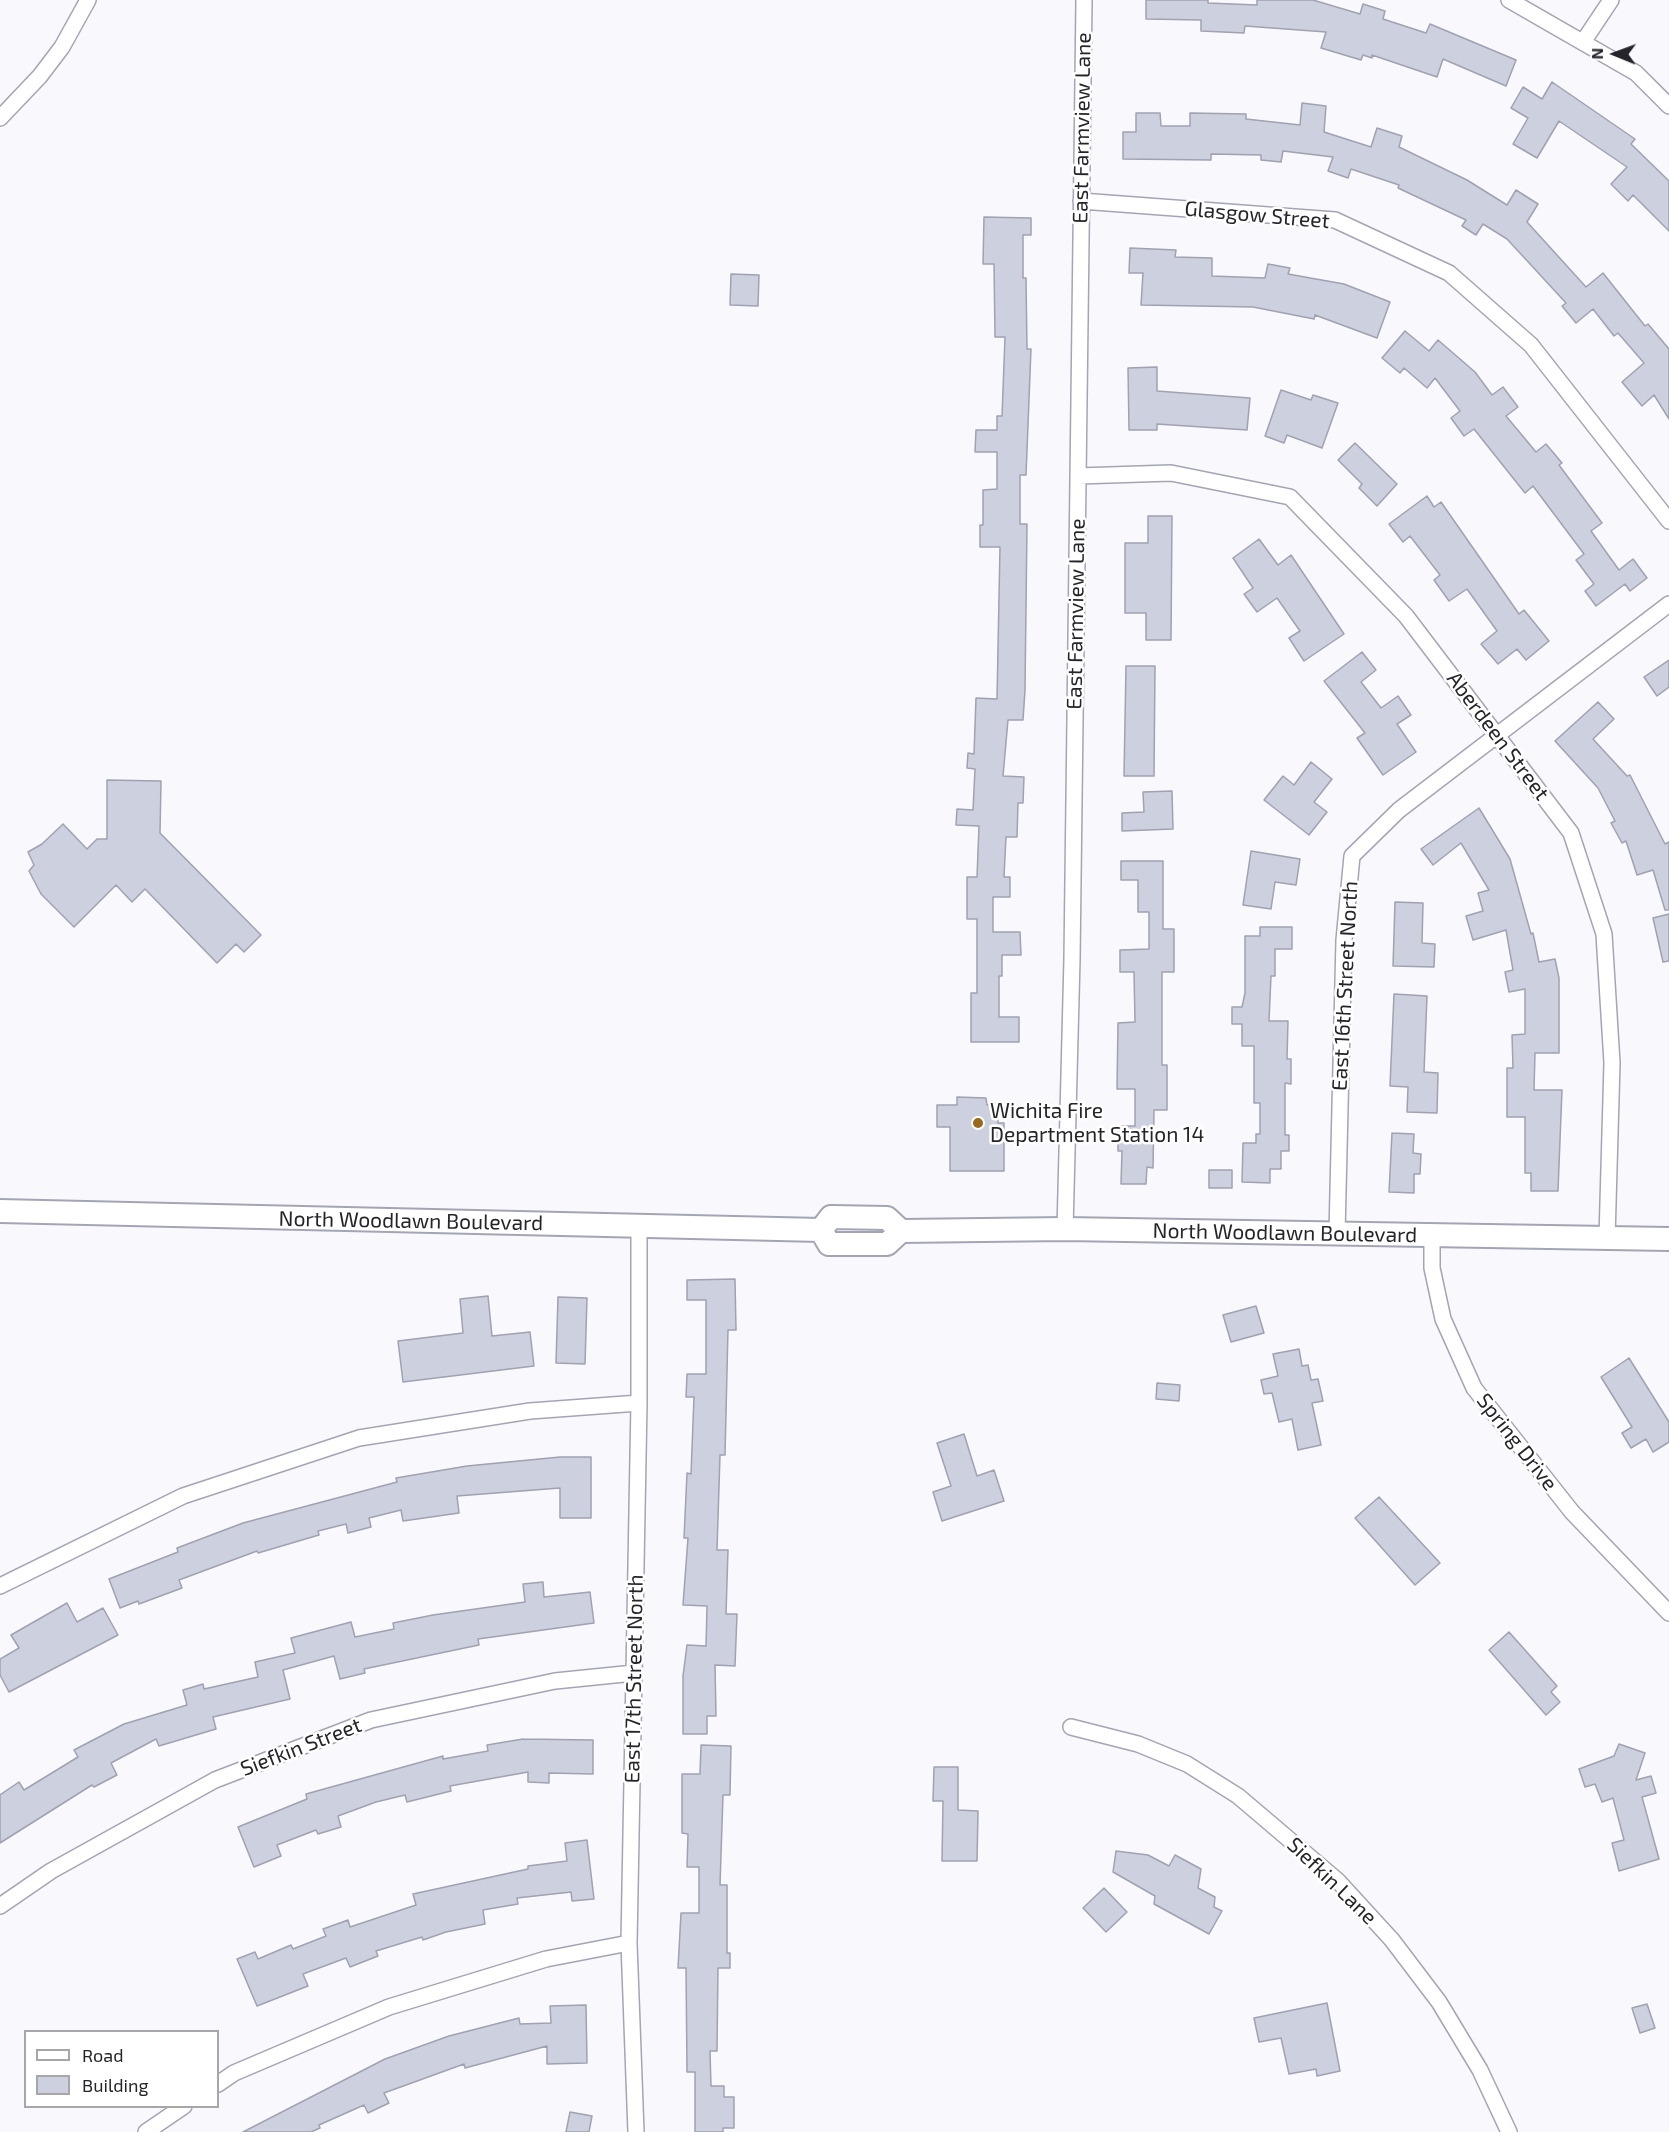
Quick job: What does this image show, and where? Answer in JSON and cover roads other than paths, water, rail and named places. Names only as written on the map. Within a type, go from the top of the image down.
[{"type":"main road","name":"North Woodlawn Boulevard","points":[[0,1211],[821,1230],[829,1244],[887,1244],[901,1231],[1065,1229],[1669,1239]]},
{"type":"street","points":[[0,118],[40,76],[62,48],[88,0]]},
{"type":"street","name":"East Farmview Lane","points":[[1065,1229],[1072,959],[1084,0]]},
{"type":"street","points":[[1509,0],[1636,72],[1669,106]]},
{"type":"street","points":[[1583,42],[1611,0]]},
{"type":"street","name":"Glasgow Street","points":[[1081,201],[1335,220],[1449,273],[1531,345],[1669,520]]},
{"type":"street","name":"Aberdeen Street","points":[[1078,476],[1171,472],[1290,497],[1406,616],[1571,833],[1604,934],[1612,1063],[1607,1238]]},
{"type":"street","name":"East 16th Street North","points":[[1337,1233],[1344,940],[1352,856],[1400,810],[1669,604]]},
{"type":"street","name":"East 17th Street North","points":[[636,2132],[629,1943],[639,1403],[639,1226]]},
{"type":"street","name":"Spring Drive","points":[[1432,1235],[1432,1268],[1443,1319],[1474,1388],[1572,1512],[1669,1613]]},
{"type":"street","points":[[0,1586],[183,1496],[359,1438],[530,1411],[639,1403]]},
{"type":"street","name":"Siefkin Street","points":[[0,1906],[51,1871],[215,1780],[371,1720],[555,1681],[634,1673]]},
{"type":"street","name":"Siefkin Lane","points":[[1071,1727],[1138,1744],[1187,1764],[1238,1796],[1338,1881],[1392,1940],[1439,2002],[1480,2070],[1509,2132]]},
{"type":"street","points":[[219,2083],[234,2073],[389,2007],[546,1959],[629,1943]]},
{"type":"street","points":[[146,2132],[181,2108]]},
{"type":"place","name":"Wichita Fire Department Station 14","points":[[978,1123]]}]
